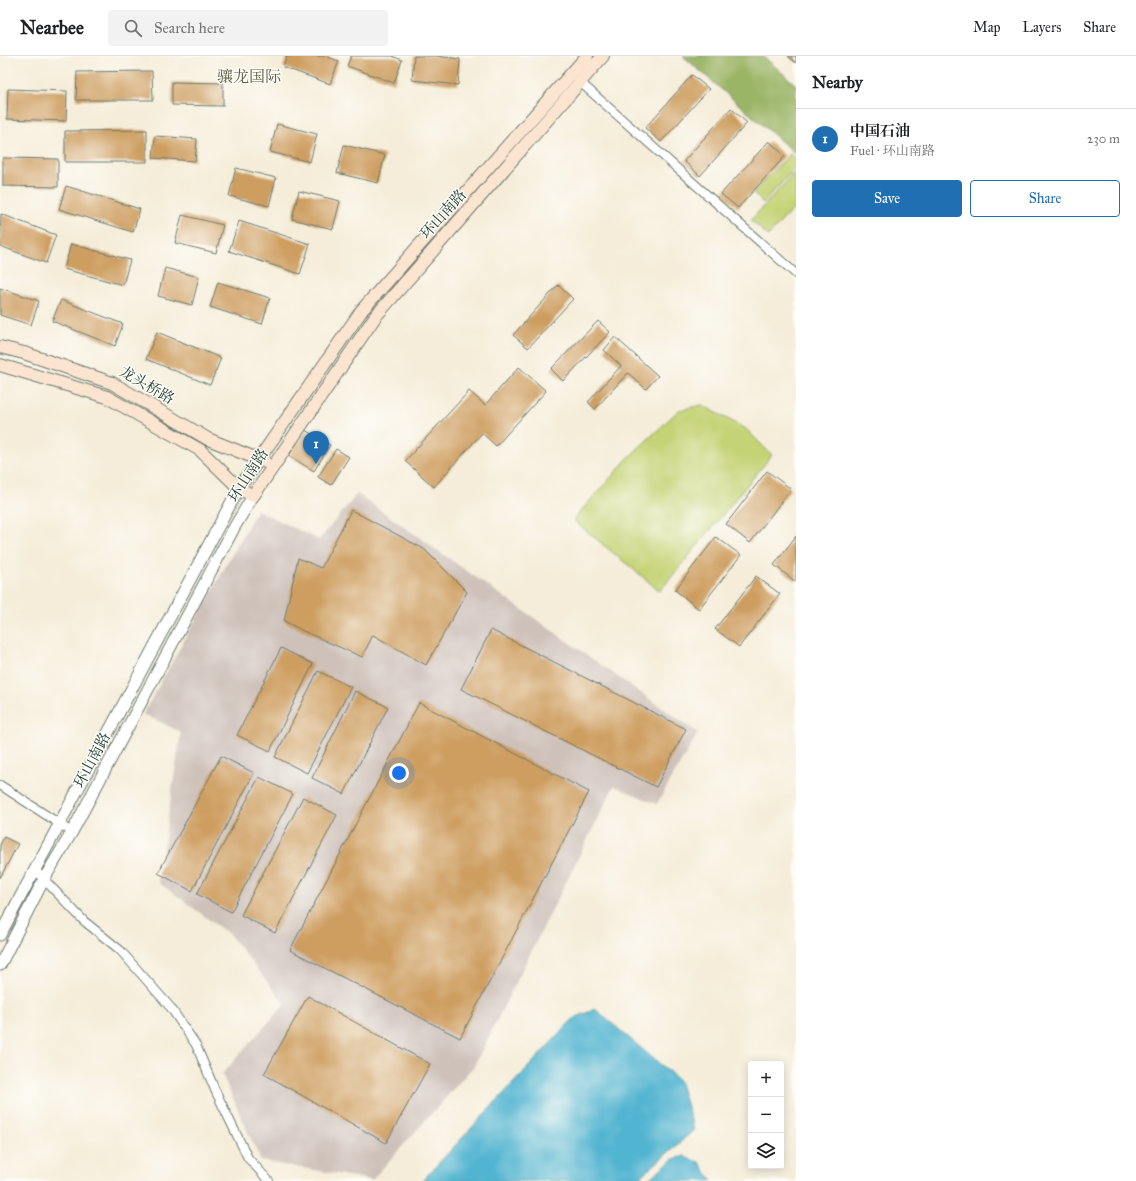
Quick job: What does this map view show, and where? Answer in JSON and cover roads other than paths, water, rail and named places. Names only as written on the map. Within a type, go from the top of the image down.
[{"type":"main road","name":"环山南路","points":[[239,488],[362,310],[587,56]]},
{"type":"main road","name":"环山南路","points":[[253,496],[374,317],[603,56]]},
{"type":"main road","name":"龙头桥路","points":[[0,347],[24,353],[112,383],[208,439],[273,466]]},
{"type":"main road","name":"龙头桥路","points":[[0,364],[107,397],[200,450],[239,488],[253,496]]},
{"type":"street","points":[[580,82],[796,274]]},
{"type":"street","name":"环山南路","points":[[0,935],[239,488]]},
{"type":"street","name":"环山南路","points":[[0,965],[44,879],[72,832],[235,526],[253,496]]},
{"type":"street","points":[[0,785],[72,832]]},
{"type":"street","points":[[35,870],[84,921],[120,950],[171,1008],[196,1045],[215,1090],[248,1158],[269,1181]]},
{"type":"water","points":[[595,1009],[679,1080],[694,1130],[636,1181],[422,1181],[574,1018]]},
{"type":"water","points":[[685,1156],[699,1162],[713,1181],[646,1181],[673,1159]]},
{"type":"place","name":"中国石油","points":[[316,464]]},
{"type":"district","name":"骧龙国际","points":[[249,76]]}]
